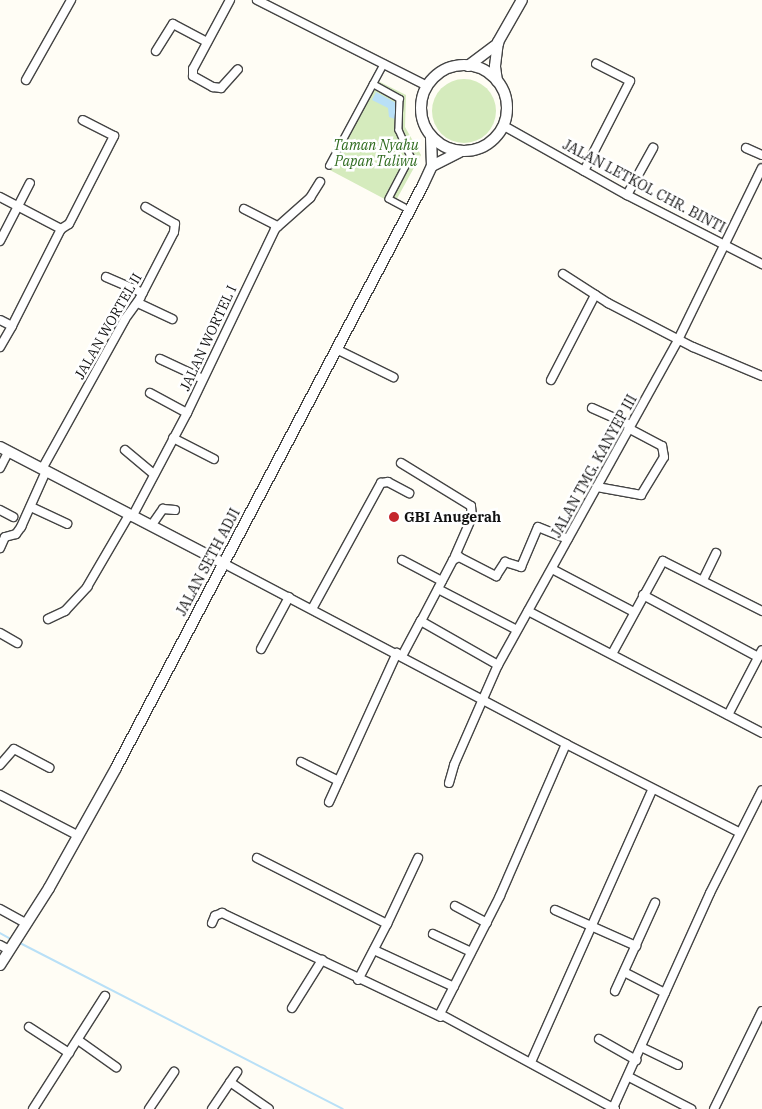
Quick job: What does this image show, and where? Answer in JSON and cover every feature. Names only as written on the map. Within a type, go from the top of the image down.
[{"type":"street","points":[[26,80],[71,0]]},
{"type":"street","points":[[230,0],[193,69],[195,78],[221,88],[238,69]]},
{"type":"street","points":[[257,0],[427,86]]},
{"type":"street","points":[[432,166],[446,156],[485,146],[504,126],[507,106],[497,80],[495,58],[498,42],[522,0]]},
{"type":"street","points":[[156,51],[173,24],[207,42]]},
{"type":"street","points":[[468,66],[498,42]]},
{"type":"street","points":[[329,166],[384,64]]},
{"type":"street","points":[[584,171],[630,81],[596,64]]},
{"type":"street","points":[[432,166],[431,137],[420,112],[427,86],[445,70],[468,66],[484,70],[497,80]]},
{"type":"street","points":[[373,84],[400,98],[399,130],[411,157],[389,199],[404,207]]},
{"type":"street","points":[[0,347],[62,229],[73,217],[114,136],[83,120]]},
{"type":"street","name":"JALAN LETKOL CHR. BINTI","points":[[504,126],[627,195],[762,264]]},
{"type":"street","points":[[431,137],[442,146],[462,152]]},
{"type":"street","points":[[627,195],[653,148]]},
{"type":"street","points":[[746,148],[762,155]]},
{"type":"street","name":"JALAN SETH ADJI","points":[[0,965],[7,947],[17,938],[77,835],[432,166]]},
{"type":"street","name":"JALAN TMG. KANYEP III","points":[[449,783],[454,765],[498,665],[678,340],[762,168]]},
{"type":"street","name":"JALAN WORTEL I","points":[[48,619],[65,611],[87,587],[154,474],[187,412],[278,226],[310,198],[320,182]]},
{"type":"street","points":[[0,241],[30,183]]},
{"type":"street","points":[[0,197],[62,229]]},
{"type":"street","name":"JALAN WORTEL II","points":[[2,551],[3,536],[16,534],[31,507],[44,470],[125,319],[143,293],[175,228],[170,220],[146,207]]},
{"type":"street","points":[[244,209],[278,226]]},
{"type":"street","points":[[563,274],[678,340],[762,376]]},
{"type":"street","points":[[106,277],[143,293]]},
{"type":"street","points":[[551,380],[595,294]]},
{"type":"street","points":[[138,302],[172,320]]},
{"type":"street","points":[[0,320],[12,326]]},
{"type":"street","points":[[336,349],[393,377]]},
{"type":"street","points":[[160,359],[202,378]]},
{"type":"street","points":[[150,393],[187,412]]},
{"type":"street","points":[[592,408],[629,426],[662,446],[664,457],[641,495],[597,487]]},
{"type":"street","points":[[173,438],[214,459]]},
{"type":"street","points":[[1,465],[4,449],[483,698],[652,790],[739,832]]},
{"type":"street","points":[[125,450],[154,474]]},
{"type":"street","points":[[329,802],[399,655],[421,621],[456,556],[472,517],[472,506],[401,463]]},
{"type":"street","points":[[312,609],[380,483],[388,482],[409,493]]},
{"type":"street","points":[[31,507],[67,524]]},
{"type":"street","points":[[151,526],[163,509],[175,510]]},
{"type":"street","points":[[0,510],[12,517]]},
{"type":"street","points":[[456,556],[496,576],[505,562],[521,567],[538,527],[568,539]]},
{"type":"street","points":[[702,580],[716,553]]},
{"type":"street","points":[[402,560],[442,581]]},
{"type":"street","points":[[612,654],[663,561],[762,611]]},
{"type":"street","points":[[552,569],[634,612]]},
{"type":"street","points":[[438,589],[517,630]]},
{"type":"street","points":[[643,595],[760,654],[728,715]]},
{"type":"street","points":[[261,649],[289,597]]},
{"type":"street","points":[[528,611],[761,731]]},
{"type":"street","points":[[421,621],[498,665]]},
{"type":"street","points":[[0,633],[18,642]]},
{"type":"street","points":[[441,1017],[471,952],[487,923],[566,744]]},
{"type":"street","points":[[0,765],[14,749],[49,768]]},
{"type":"street","points":[[301,762],[339,781]]},
{"type":"street","points":[[531,1062],[652,790]]},
{"type":"street","points":[[212,923],[215,916],[222,914],[322,960],[358,980],[441,1017],[531,1062],[614,1108],[739,832],[759,804],[762,790]]},
{"type":"street","points":[[0,795],[77,835]]},
{"type":"street","points":[[257,858],[387,924]]},
{"type":"street","points":[[358,980],[418,858]]},
{"type":"street","points":[[615,991],[655,903]]},
{"type":"street","points":[[455,906],[487,923]]},
{"type":"street","points":[[0,909],[25,923]]},
{"type":"street","points":[[555,910],[636,946]]},
{"type":"street","points":[[433,934],[471,952]]},
{"type":"street","points":[[374,950],[454,987]]},
{"type":"street","points":[[292,1008],[322,960]]},
{"type":"street","points":[[624,972],[665,993]]},
{"type":"street","points":[[33,1109],[105,996]]},
{"type":"street","points":[[714,1109],[762,1011]]},
{"type":"street","points":[[29,1027],[69,1053]]},
{"type":"street","points":[[599,1039],[636,1060]]},
{"type":"street","points":[[78,1040],[116,1067]]},
{"type":"street","points":[[641,1047],[678,1065]]},
{"type":"street","points":[[149,1109],[174,1072]]},
{"type":"street","points":[[212,1109],[236,1072]]},
{"type":"street","points":[[629,1077],[691,1109]]},
{"type":"street","points":[[230,1082],[269,1109]]},
{"type":"green space","name":"Taman Nyahu Papan Taliwu","points":[[374,79],[406,95],[405,127],[421,155],[394,204],[326,168]]},
{"type":"green space","points":[[464,79],[482,85],[490,93],[496,111],[490,129],[482,137],[464,143],[446,137],[438,129],[432,111],[438,93],[446,85]]},
{"type":"water","points":[[376,92],[396,103],[395,119],[389,117],[388,108],[372,100]]},
{"type":"waterway","points":[[0,933],[11,939]]},
{"type":"waterway","points":[[18,942],[343,1109]]},
{"type":"place","name":"GBI Anugerah","points":[[394,517]]}]
